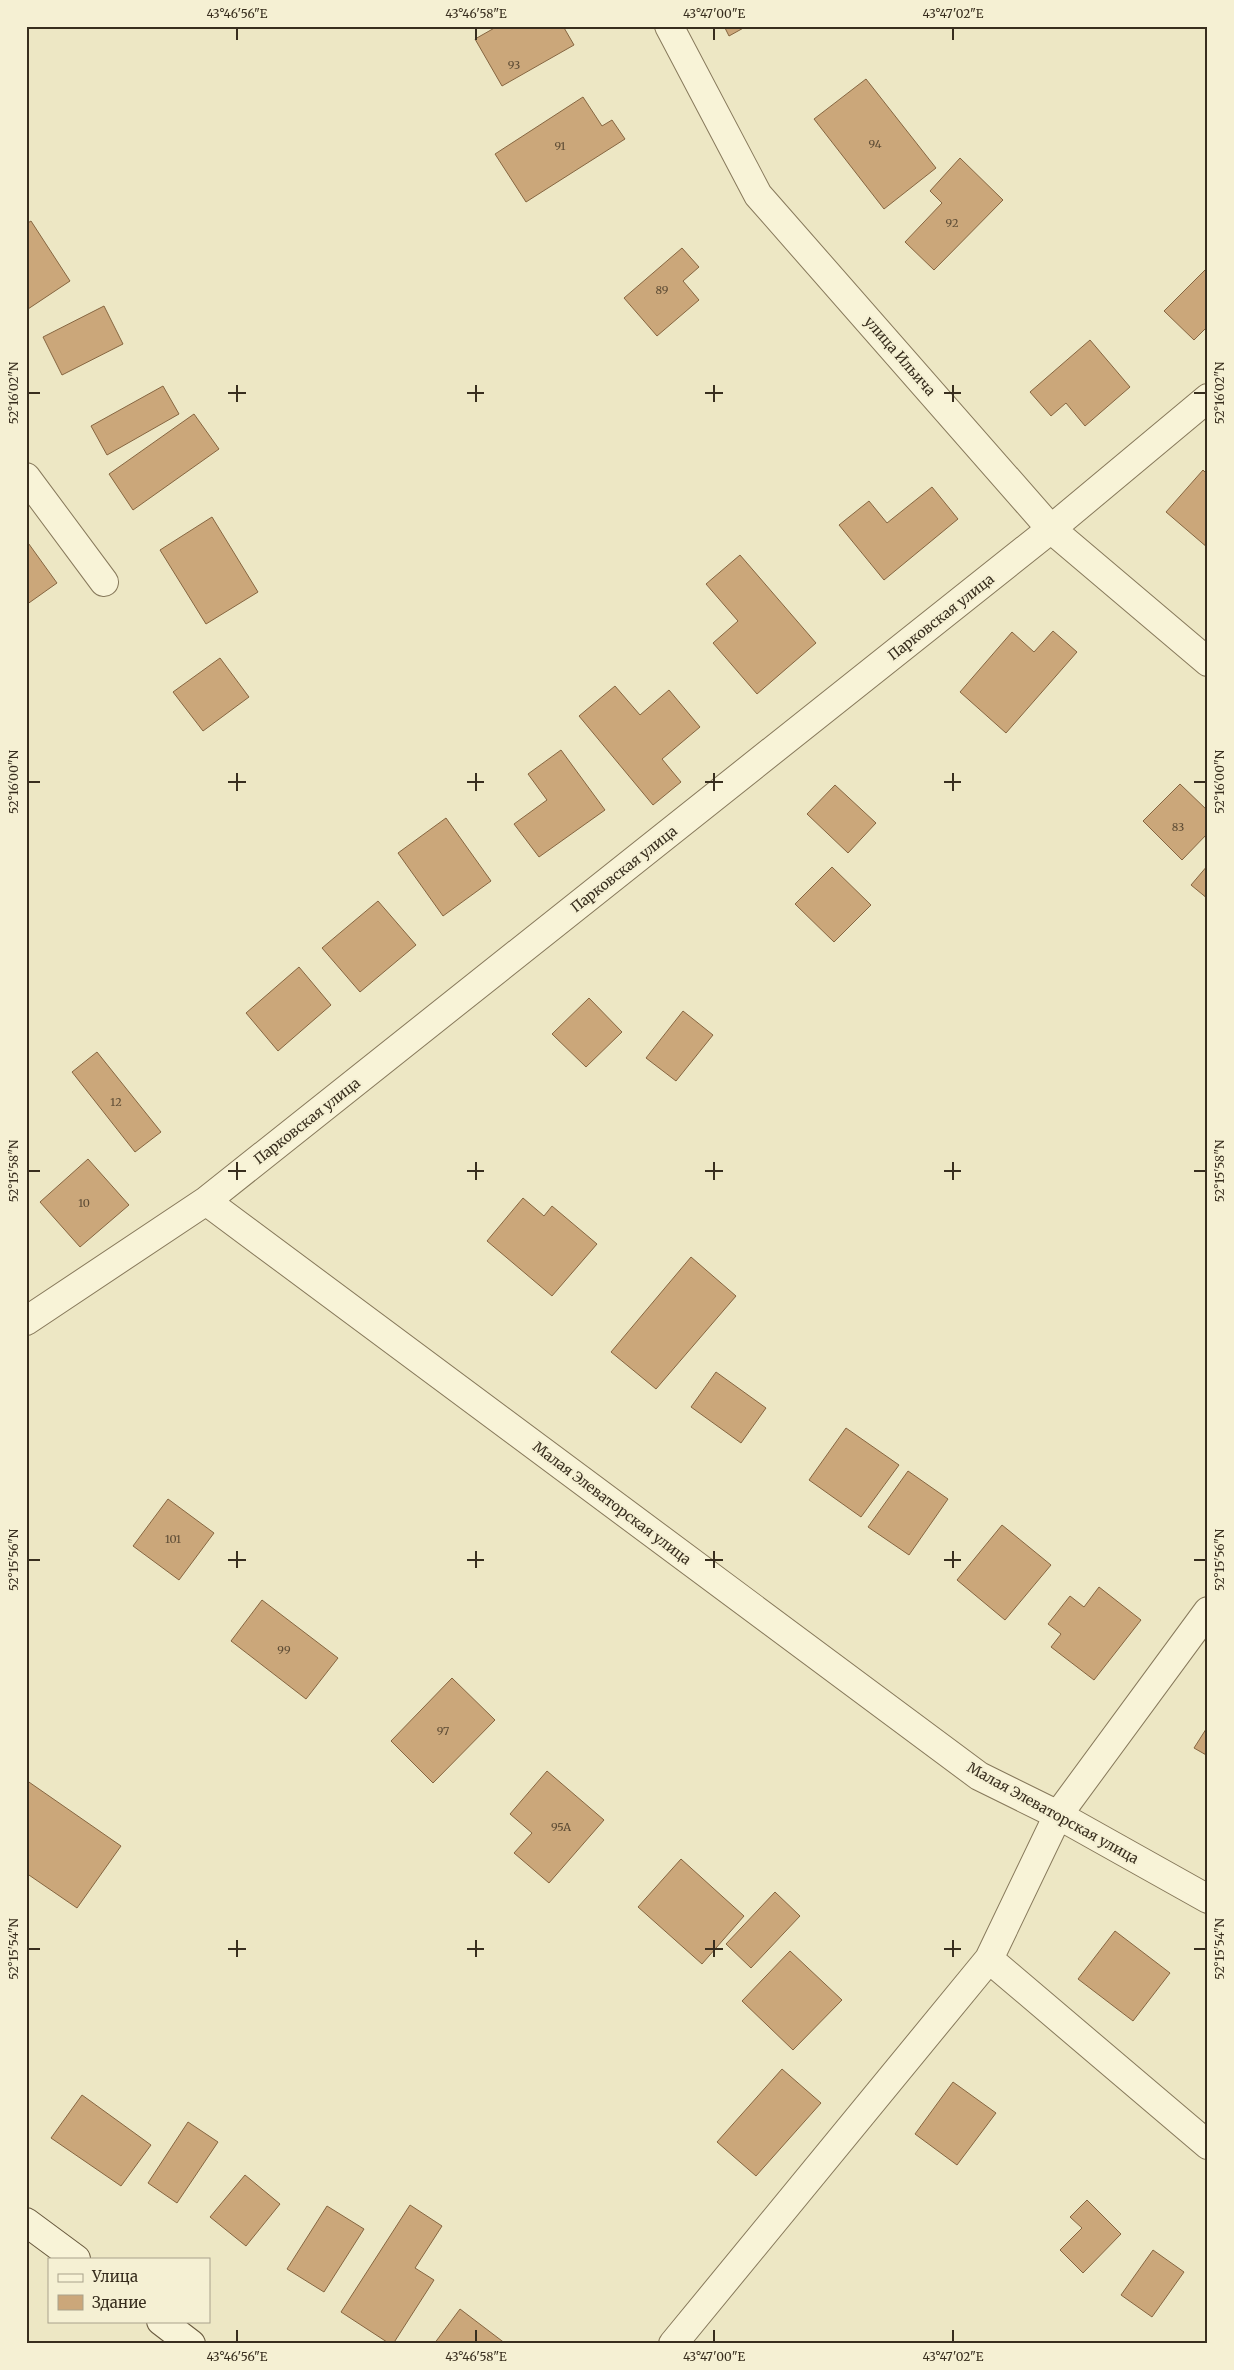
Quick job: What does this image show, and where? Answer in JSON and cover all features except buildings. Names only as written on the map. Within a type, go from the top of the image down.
[{"type":"street","name":"улица Ильича","points":[[669,26],[758,195],[1051,529],[1208,662]]},
{"type":"street","name":"Парковская улица","points":[[26,1321],[206,1201],[1051,529],[1208,398]]},
{"type":"street","points":[[26,477],[104,582]]},
{"type":"street","name":"Малая Элеваторская улица","points":[[206,1201],[979,1776],[1058,1815],[1208,1899]]},
{"type":"street","points":[[673,2344],[989,1959],[1058,1815],[1208,1611]]},
{"type":"street","points":[[989,1959],[1208,2145]]},
{"type":"street","points":[[26,2222],[75,2258]]},
{"type":"street","points":[[162,2322],[191,2344]]}]
